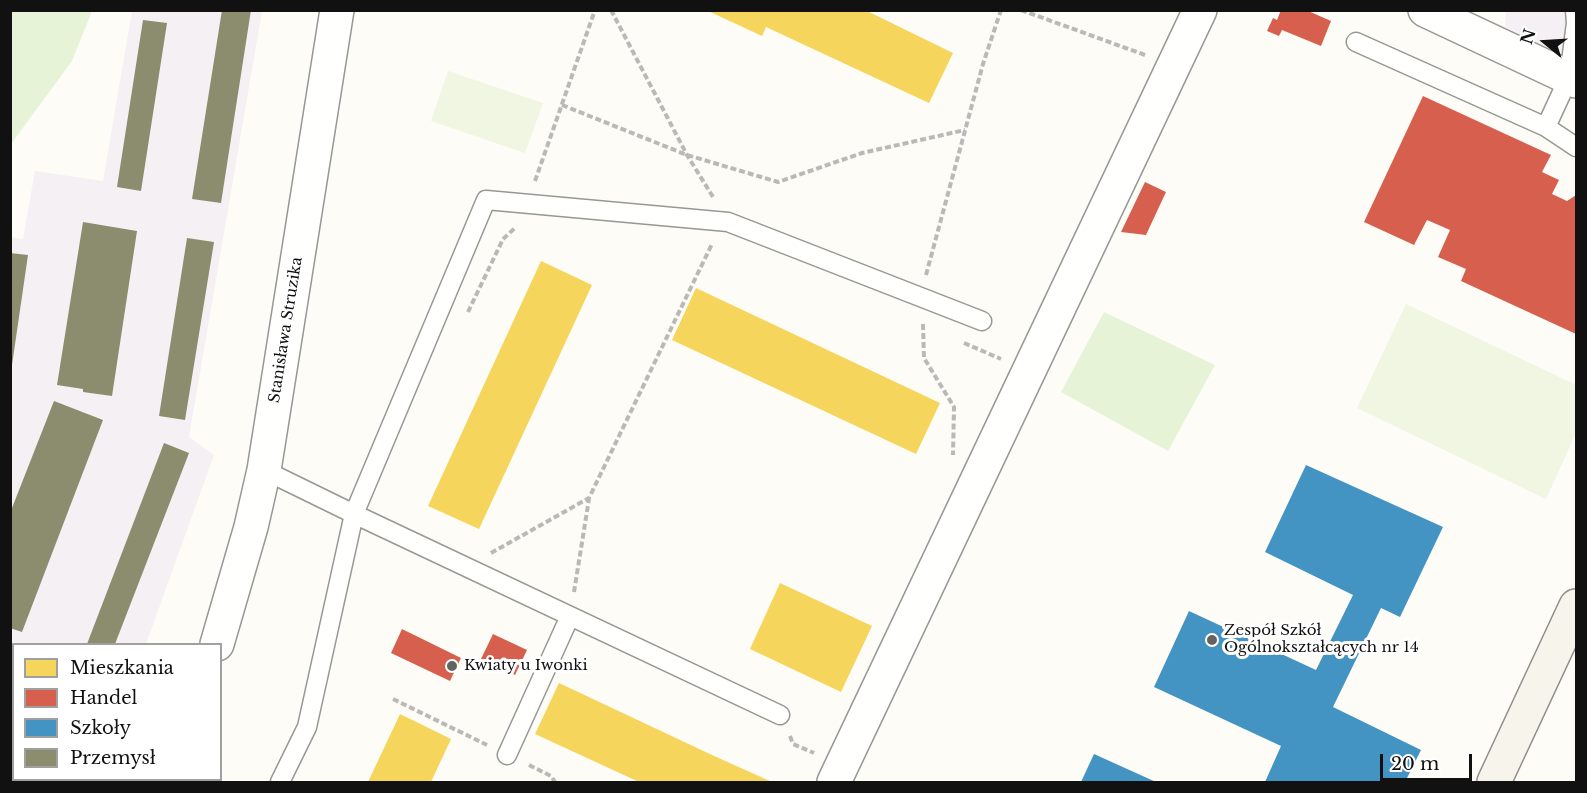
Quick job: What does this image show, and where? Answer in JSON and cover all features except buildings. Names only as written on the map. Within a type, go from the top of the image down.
[{"type":"street","name":"Stanisława Struzika","points":[[218,643],[252,527],[264,470],[337,10]]},
{"type":"street","points":[[838,774],[1200,10]]},
{"type":"street","points":[[1425,10],[1573,79]]},
{"type":"street","points":[[1494,783],[1576,606]]},
{"type":"lane","points":[[1546,127],[1573,79],[1575,10]]},
{"type":"lane","points":[[1356,42],[1546,127],[1576,147]]},
{"type":"lane","points":[[280,783],[307,728],[354,514],[486,200],[728,222],[982,321]]},
{"type":"lane","points":[[264,470],[780,715]]},
{"type":"lane","points":[[507,755],[570,616]]},
{"type":"path","points":[[545,155],[595,10]]},
{"type":"path","points":[[570,616],[590,498],[715,237],[717,221],[718,206],[687,155],[611,10]]},
{"type":"path","points":[[952,462],[954,407],[924,358],[926,272],[982,64],[1001,10]]},
{"type":"path","points":[[1021,10],[1174,65]]},
{"type":"path","points":[[562,105],[687,155],[778,182],[862,153],[965,130]]},
{"type":"path","points":[[468,312],[503,238],[518,226]]},
{"type":"path","points":[[923,326],[933,330]]},
{"type":"path","points":[[955,339],[1029,371]]},
{"type":"path","points":[[466,567],[590,498]]},
{"type":"path","points":[[393,699],[550,776],[555,783]]},
{"type":"path","points":[[780,715],[793,744],[838,774]]},
{"type":"shaded area","points":[[132,11],[262,11],[189,437],[214,455],[146,643],[12,643],[12,652],[10,237],[23,239],[35,171],[103,181]]},
{"type":"shaded area","points":[[1506,11],[1576,11],[1576,55],[1541,45],[1505,27]]},
{"type":"green space","points":[[11,10],[92,11],[72,61],[11,144]]},
{"type":"green space","points":[[448,71],[543,103],[525,153],[431,121]]},
{"type":"green space","points":[[1406,304],[1576,385],[1576,433],[1546,499],[1357,408]]},
{"type":"green space","points":[[1104,312],[1215,365],[1168,451],[1061,392]]},
{"type":"place","name":"Zespół Szkół Ogólnokształcących nr 14","points":[[1212,640]]},
{"type":"place","name":"Kwiaty u Iwonki","points":[[452,666]]}]
